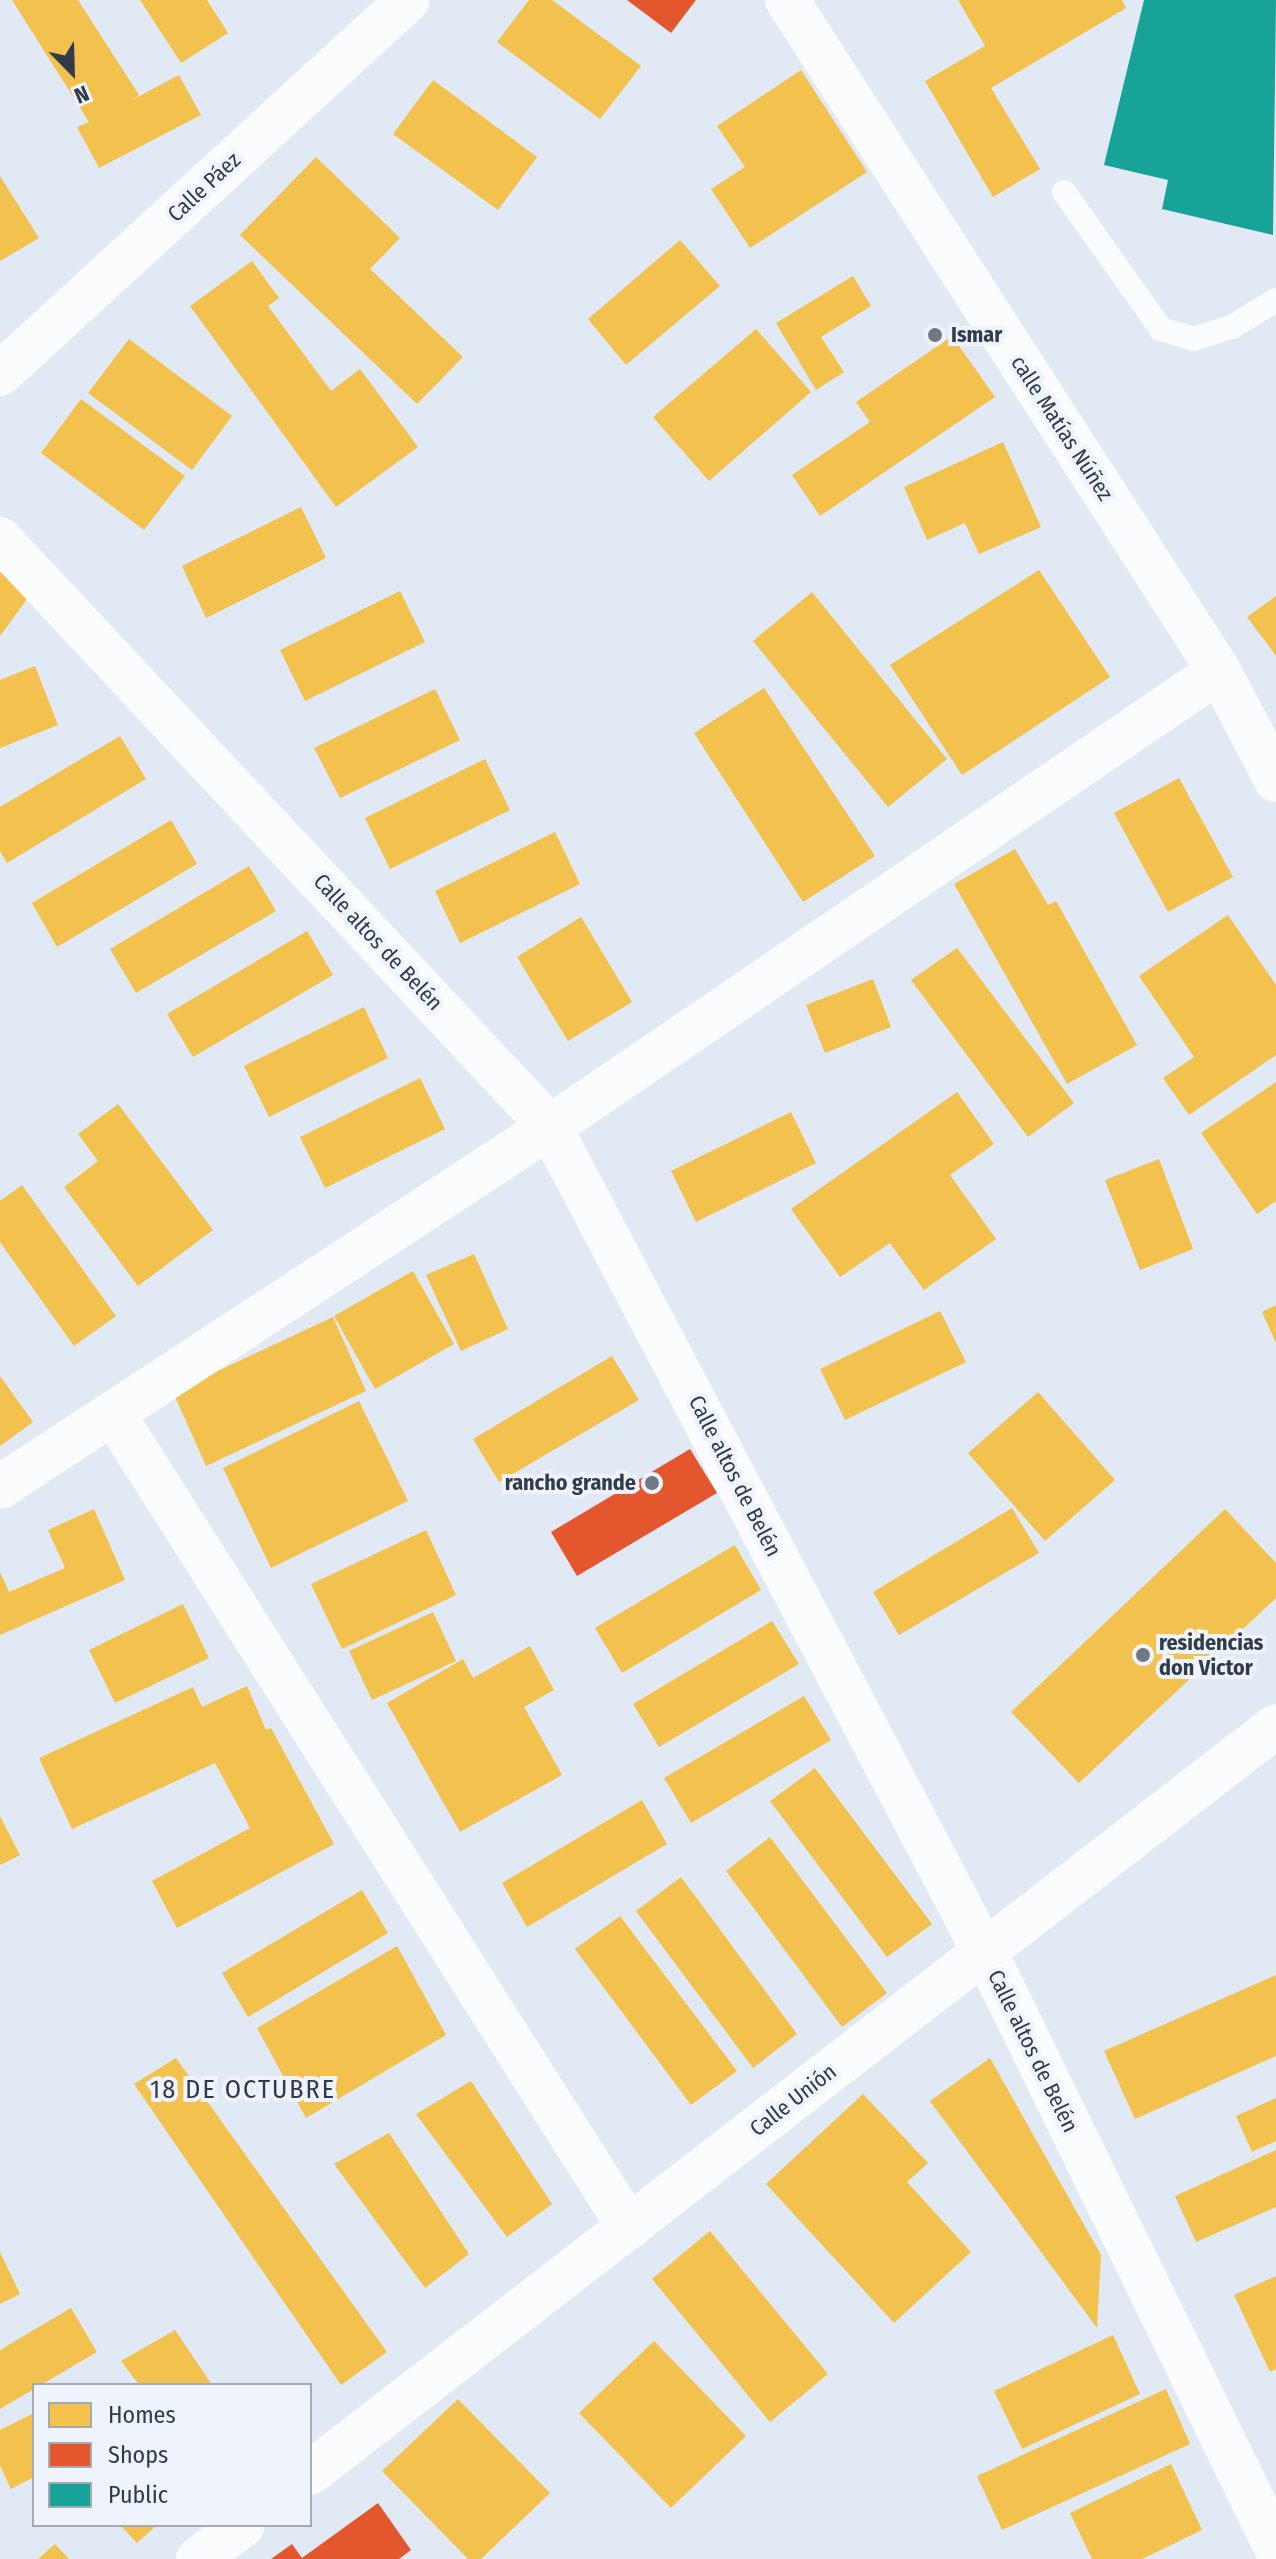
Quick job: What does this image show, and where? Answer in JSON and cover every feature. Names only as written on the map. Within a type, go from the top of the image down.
[{"type":"street","name":"Calle Páez","points":[[0,374],[408,0]]},
{"type":"street","name":"calle Matías Núñez","points":[[787,0],[1219,671],[1276,780]]},
{"type":"street","name":"Calle altos de Belén","points":[[0,539],[550,1127],[984,1953],[1276,2548]]},
{"type":"street","points":[[0,1487],[550,1127],[1219,671]]},
{"type":"street","points":[[114,1415],[629,2227]]},
{"type":"street","name":"Calle Unión","points":[[312,2471],[1276,1726]]},
{"type":"street","points":[[198,2559],[240,2527]]},
{"type":"lane","points":[[1064,192],[1161,329],[1194,339],[1232,327],[1276,300]]},
{"type":"building: Homes","points":[[12,0],[78,0],[139,95],[132,100],[179,75],[201,115],[99,168],[77,127],[89,122]]},
{"type":"building: Homes","points":[[140,0],[207,0],[228,33],[181,63]]},
{"type":"building: Homes","points":[[529,0],[552,0],[641,66],[600,119],[497,42]]},
{"type":"building: Homes","points":[[958,0],[1122,0],[1126,8],[991,88],[1040,169],[993,197],[925,81],[985,46]]},
{"type":"building: Homes","points":[[801,70],[867,172],[750,248],[711,189],[745,167],[717,126]]},
{"type":"building: Homes","points":[[433,80],[537,157],[498,210],[393,134]]},
{"type":"building: Homes","points":[[316,157],[400,238],[370,269],[463,357],[417,404],[240,235]]},
{"type":"building: Homes","points":[[0,176],[39,238],[0,261]]},
{"type":"building: Homes","points":[[680,240],[720,286],[626,365],[588,319]]},
{"type":"building: Homes","points":[[252,261],[279,298],[268,306],[331,391],[360,369],[418,447],[336,507],[190,306]]},
{"type":"building: Homes","points":[[853,276],[871,306],[821,337],[844,372],[816,390],[776,323]]},
{"type":"building: Homes","points":[[756,329],[811,392],[709,481],[653,417]]},
{"type":"building: Homes","points":[[952,336],[995,397],[820,516],[792,475],[870,422],[856,402]]},
{"type":"building: Homes","points":[[129,339],[232,416],[192,470],[88,393]]},
{"type":"building: Homes","points":[[81,399],[185,476],[144,530],[41,453]]},
{"type":"building: Homes","points":[[1003,442],[1041,527],[979,554],[965,523],[927,540],[904,487]]},
{"type":"building: Homes","points":[[301,507],[326,558],[206,618],[182,566]]},
{"type":"building: Homes","points":[[1039,570],[1110,677],[962,775],[890,665]]},
{"type":"building: Homes","points":[[0,572],[30,595],[0,636]]},
{"type":"building: Homes","points":[[400,591],[425,642],[305,701],[280,650]]},
{"type":"building: Homes","points":[[812,592],[947,759],[888,807],[753,641]]},
{"type":"building: Homes","points":[[1276,596],[1276,656],[1247,617]]},
{"type":"building: Homes","points":[[35,666],[58,725],[0,748],[0,680]]},
{"type":"building: Homes","points":[[764,688],[875,856],[803,902],[694,733]]},
{"type":"building: Homes","points":[[435,689],[460,740],[340,798],[314,748]]},
{"type":"building: Homes","points":[[120,736],[146,779],[7,863],[0,851],[0,807]]},
{"type":"building: Homes","points":[[485,759],[510,810],[390,869],[365,818]]},
{"type":"building: Homes","points":[[1179,778],[1233,877],[1168,912],[1114,813]]},
{"type":"building: Homes","points":[[171,820],[197,864],[57,947],[32,903]]},
{"type":"building: Homes","points":[[555,832],[580,884],[460,943],[435,891]]},
{"type":"building: Homes","points":[[1015,849],[1048,905],[1056,901],[1137,1045],[1067,1084],[954,884]]},
{"type":"building: Homes","points":[[249,866],[276,911],[136,993],[110,949]]},
{"type":"building: Homes","points":[[1228,915],[1276,985],[1276,1055],[1189,1115],[1163,1078],[1194,1057],[1139,976]]},
{"type":"building: Homes","points":[[581,917],[632,1002],[568,1041],[517,957]]},
{"type":"building: Homes","points":[[307,931],[333,975],[193,1057],[167,1014]]},
{"type":"building: Homes","points":[[957,948],[1074,1103],[1028,1137],[911,980]]},
{"type":"building: Homes","points":[[873,979],[891,1027],[825,1053],[806,1005]]},
{"type":"building: Homes","points":[[364,1007],[388,1058],[269,1117],[244,1066]]},
{"type":"building: Homes","points":[[420,1078],[445,1129],[325,1188],[300,1137]]},
{"type":"building: Homes","points":[[1276,1082],[1276,1201],[1257,1214],[1201,1133]]},
{"type":"building: Homes","points":[[957,1092],[994,1144],[950,1175],[996,1239],[924,1290],[890,1243],[840,1277],[791,1209]]},
{"type":"building: Homes","points":[[118,1104],[213,1230],[138,1286],[64,1187],[98,1161],[78,1134]]},
{"type":"building: Homes","points":[[791,1112],[816,1163],[696,1222],[671,1171]]},
{"type":"building: Homes","points":[[1159,1159],[1193,1249],[1140,1270],[1105,1180]]},
{"type":"building: Homes","points":[[22,1185],[116,1316],[74,1346],[0,1242],[0,1201]]},
{"type":"building: Homes","points":[[474,1254],[508,1329],[461,1351],[426,1275]]},
{"type":"building: Homes","points":[[413,1271],[454,1344],[375,1389],[334,1316]]},
{"type":"building: Homes","points":[[1276,1305],[1276,1343],[1262,1312]]},
{"type":"building: Homes","points":[[940,1311],[966,1362],[845,1420],[820,1369]]},
{"type":"building: Homes","points":[[333,1317],[366,1391],[206,1466],[173,1392]]},
{"type":"building: Homes","points":[[612,1356],[639,1400],[499,1482],[473,1439]]},
{"type":"building: Homes","points":[[0,1376],[33,1422],[0,1446]]},
{"type":"building: Homes","points":[[1038,1392],[1115,1480],[1045,1541],[968,1453]]},
{"type":"building: Homes","points":[[359,1401],[408,1501],[271,1568],[223,1468]]},
{"type":"building: Homes","points":[[1012,1508],[1039,1553],[899,1635],[873,1592]]},
{"type":"building: Homes","points":[[94,1509],[125,1580],[0,1635],[0,1572],[9,1592],[65,1568],[48,1530]]},
{"type":"building: Homes","name":"residencias don Victor","points":[[1225,1509],[1276,1563],[1276,1598],[1079,1783],[1011,1712]]},
{"type":"building: Homes","points":[[426,1530],[456,1595],[342,1649],[311,1584]]},
{"type":"building: Homes","points":[[735,1545],[761,1590],[622,1673],[595,1628]]},
{"type":"building: Homes","points":[[183,1604],[209,1658],[115,1703],[89,1650]]},
{"type":"building: Homes","points":[[433,1612],[456,1661],[372,1700],[349,1651]]},
{"type":"building: Homes","points":[[772,1621],[799,1664],[659,1747],[633,1704]]},
{"type":"building: Homes","points":[[530,1646],[554,1690],[524,1707],[562,1775],[460,1832],[387,1703],[463,1659],[473,1678]]},
{"type":"building: Homes","points":[[247,1686],[266,1730],[271,1728],[334,1844],[177,1928],[152,1881],[250,1828],[215,1763],[72,1829],[39,1758],[193,1687],[202,1707]]},
{"type":"building: Homes","points":[[804,1696],[831,1740],[691,1823],[664,1778]]},
{"type":"building: Homes","points":[[815,1768],[932,1924],[887,1957],[770,1801]]},
{"type":"building: Homes","points":[[642,1800],[667,1844],[527,1927],[502,1883]]},
{"type":"building: Homes","points":[[0,1816],[20,1855],[0,1865]]},
{"type":"building: Homes","points":[[770,1837],[887,1993],[842,2027],[726,1871]]},
{"type":"building: Homes","points":[[681,1877],[797,2034],[753,2068],[636,1911]]},
{"type":"building: Homes","points":[[362,1890],[388,1933],[248,2017],[222,1973]]},
{"type":"building: Homes","points":[[620,1916],[737,2071],[691,2105],[575,1949]]},
{"type":"building: Homes","points":[[397,1946],[446,2035],[306,2118],[257,2028]]},
{"type":"building: Homes","points":[[1276,1975],[1276,2056],[1135,2119],[1104,2051]]},
{"type":"building: Homes","points":[[176,2058],[387,2352],[341,2385],[134,2084]]},
{"type":"building: Homes","points":[[990,2058],[1101,2255],[1097,2328],[930,2101]]},
{"type":"building: Homes","points":[[471,2081],[552,2204],[507,2237],[416,2114]]},
{"type":"building: Homes","points":[[863,2094],[928,2163],[907,2182],[971,2252],[894,2323],[766,2184]]},
{"type":"building: Homes","points":[[1276,2098],[1276,2141],[1252,2152],[1236,2116]]},
{"type":"building: Homes","points":[[389,2133],[469,2254],[425,2288],[334,2164]]},
{"type":"building: Homes","points":[[1276,2150],[1276,2207],[1196,2242],[1175,2196]]},
{"type":"building: Homes","points":[[710,2231],[828,2374],[770,2422],[652,2279]]},
{"type":"building: Homes","points":[[0,2252],[20,2294],[0,2304]]},
{"type":"building: Homes","points":[[1276,2276],[1276,2369],[1270,2372],[1234,2295]]},
{"type":"building: Homes","points":[[71,2308],[97,2352],[44,2383],[32,2383],[32,2390],[0,2409],[0,2350]]},
{"type":"building: Homes","points":[[175,2330],[211,2383],[138,2383],[121,2361]]},
{"type":"building: Homes","points":[[1113,2335],[1140,2394],[1022,2449],[994,2391]]},
{"type":"building: Homes","points":[[654,2341],[746,2436],[671,2508],[579,2413]]},
{"type":"building: Homes","points":[[1166,2389],[1190,2444],[1002,2530],[977,2476]]},
{"type":"building: Homes","points":[[458,2399],[550,2493],[481,2559],[468,2559],[382,2471]]},
{"type":"building: Homes","points":[[32,2414],[32,2478],[11,2489],[0,2466],[0,2430]]},
{"type":"building: Homes","points":[[1171,2464],[1202,2530],[1142,2559],[1092,2559],[1070,2513]]},
{"type":"building: Homes","points":[[122,2527],[155,2527],[137,2543]]},
{"type":"building: Homes","points":[[55,2544],[69,2559],[38,2559]]},
{"type":"building: Shops","points":[[627,0],[696,0],[671,33]]},
{"type":"building: Shops","points":[[690,1449],[717,1493],[577,1576],[551,1532]]},
{"type":"building: Shops","points":[[378,2503],[411,2550],[399,2559],[271,2559],[292,2544],[302,2558]]},
{"type":"building: Public","points":[[1144,0],[1276,0],[1273,235],[1162,209],[1168,180],[1104,165]]},
{"type":"place","name":"Ismar","points":[[935,335]]},
{"type":"place","name":"rancho grande","points":[[652,1483]]},
{"type":"place","name":"residencias don Victor","points":[[1143,1655]]},
{"type":"district","name":"18 DE OCTUBRE","points":[[243,2090]]}]
